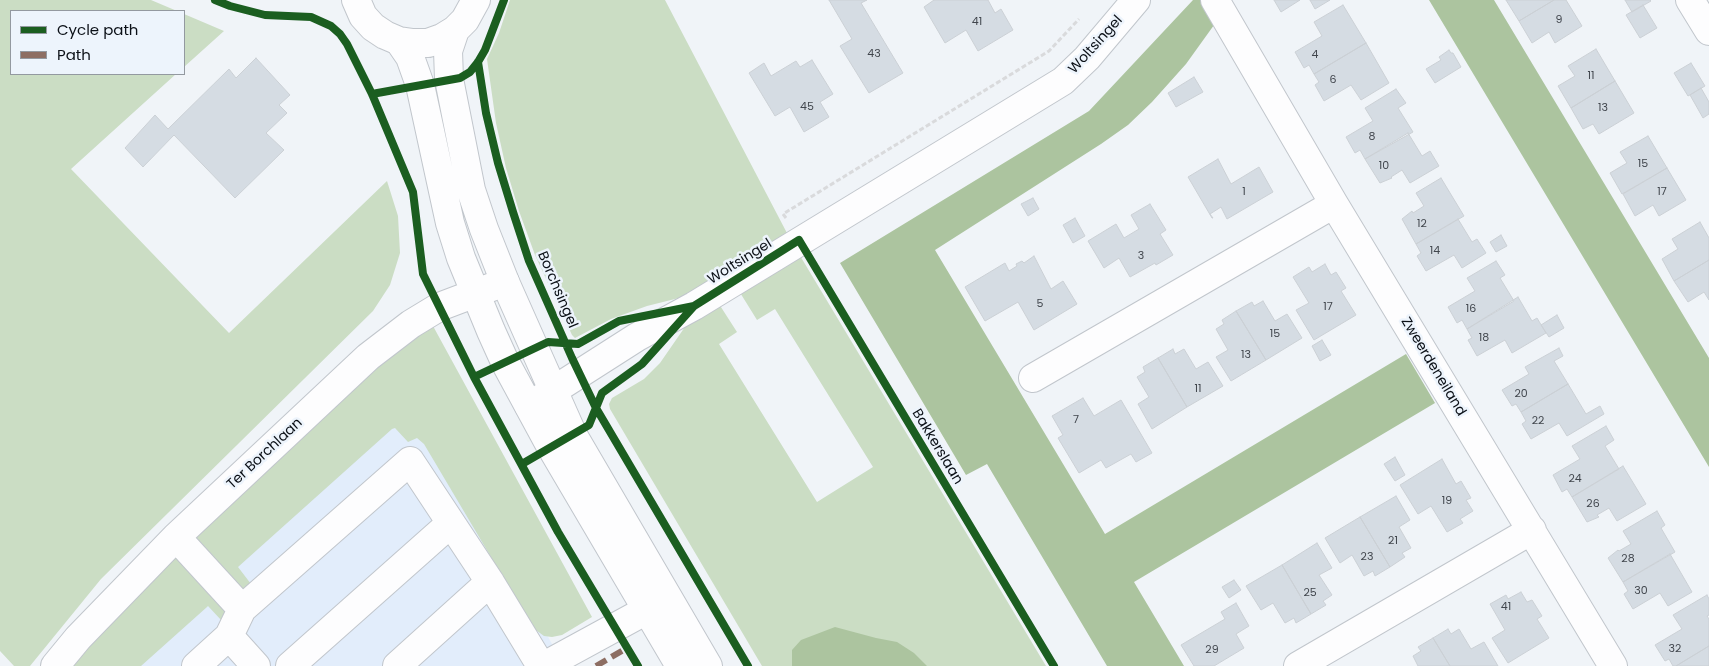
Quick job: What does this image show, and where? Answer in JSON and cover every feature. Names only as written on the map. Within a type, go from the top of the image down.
[{"type":"street","points":[[354,1],[363,16],[373,27],[385,35],[399,41],[428,43],[442,38],[455,30],[466,20],[476,0]]},
{"type":"street","name":"Woltsingel","points":[[529,406],[637,337],[701,301],[1063,80],[1087,58],[1136,0]]},
{"type":"street","points":[[1690,0],[1709,31]]},
{"type":"street","name":"Zweerdeneiland","points":[[1221,10],[1334,204],[1613,666]]},
{"type":"street","points":[[455,30],[448,50],[449,80],[471,190],[484,230],[553,391],[658,604],[680,666]]},
{"type":"street","points":[[399,41],[410,57],[420,85],[450,223],[461,258],[505,362],[568,477],[658,604],[708,666]]},
{"type":"street","points":[[1033,378],[1334,204]]},
{"type":"street","name":"Ter Borchlaan","points":[[55,666],[78,638],[176,537],[368,357],[411,324],[439,307],[505,282]]},
{"type":"street","points":[[196,666],[229,636],[242,609],[410,461],[490,582],[542,666],[658,604]]},
{"type":"street","points":[[290,666],[451,523]]},
{"type":"street","points":[[1298,666],[1532,530]]},
{"type":"street","points":[[176,537],[242,609]]},
{"type":"street","points":[[398,666],[490,582]]},
{"type":"street","points":[[229,636],[256,666]]},
{"type":"path","points":[[799,240],[783,214],[1049,52],[1085,13]]},
{"type":"shaded area","points":[[0,0],[151,0],[175,10],[10,10],[10,75],[175,75],[71,169],[229,333],[387,181],[398,216],[400,253],[390,285],[373,311],[101,579],[30,666],[14,666],[0,651]]},
{"type":"shaded area","points":[[510,0],[665,0],[788,235],[687,296],[647,306],[611,319],[575,338],[535,255],[506,168],[496,123],[487,59],[499,33]]},
{"type":"shaded area","points":[[1193,0],[1232,0],[1186,64],[1152,102],[1128,125],[1101,144],[935,250],[1105,534],[1406,354],[1435,403],[1134,582],[1184,666],[1107,666],[987,464],[966,475],[840,263],[1089,111]]},
{"type":"shaded area","points":[[1429,0],[1494,0],[1709,358],[1709,467]]},
{"type":"shaded area","points":[[185,14],[224,31],[185,66]]},
{"type":"shaded area","points":[[799,254],[1046,666],[762,666],[610,409],[609,404],[612,398],[644,379],[660,363],[687,324],[719,304],[737,332],[719,344],[817,502],[873,467],[775,309],[757,320],[739,291]]},
{"type":"shaded area","points":[[433,326],[592,617],[562,635],[544,636],[533,628],[424,444],[417,438],[408,442],[395,428],[238,567],[251,584],[242,591],[191,537],[379,357]]},
{"type":"shaded area","points":[[416,396],[564,666],[121,666]]},
{"type":"shaded area","points":[[176,553],[225,606],[226,618],[222,621],[208,606],[141,666],[68,666]]},
{"type":"shaded area","points":[[835,627],[897,642],[914,653],[927,666],[792,666],[792,650],[801,640]]},
{"type":"building","points":[[829,0],[867,0],[861,3],[903,73],[869,93],[840,46],[852,39]]},
{"type":"building","points":[[934,0],[988,0],[995,13],[1001,9],[1013,30],[978,51],[966,30],[945,43],[924,7]]},
{"type":"building","points":[[1274,0],[1300,0],[1281,12]]},
{"type":"building","points":[[1310,0],[1330,0],[1315,9]]},
{"type":"building","points":[[1506,0],[1554,0],[1519,21]]},
{"type":"building","points":[[1554,0],[1566,0],[1582,26],[1555,43],[1549,32],[1532,43],[1519,21]]},
{"type":"building","points":[[1625,0],[1650,0],[1651,1],[1632,12]]},
{"type":"building","points":[[1343,5],[1366,43],[1314,74],[1309,65],[1304,68],[1295,52],[1322,36],[1314,22]]},
{"type":"building","points":[[1643,5],[1657,28],[1640,38],[1626,15]]},
{"type":"building","points":[[1366,43],[1389,83],[1361,100],[1351,85],[1324,101],[1315,85],[1319,82],[1314,74]]},
{"type":"building","points":[[1596,49],[1615,81],[1571,108],[1558,86],[1575,76],[1568,66]]},
{"type":"building","points":[[1449,50],[1453,53],[1461,67],[1435,83],[1426,69],[1441,60],[1439,57]]},
{"type":"building","points":[[256,58],[290,95],[279,105],[287,113],[266,133],[284,150],[235,198],[174,135],[143,167],[125,148],[155,115],[168,129],[229,69],[236,78]]},
{"type":"building","points":[[812,60],[833,94],[820,102],[829,117],[804,132],[790,107],[775,116],[749,73],[764,63],[771,76],[796,61],[800,67]]},
{"type":"building","points":[[1691,63],[1705,86],[1688,96],[1674,73]]},
{"type":"building","points":[[1194,77],[1203,92],[1176,107],[1168,93]]},
{"type":"building","points":[[1615,81],[1634,113],[1599,134],[1593,124],[1583,129],[1571,108]]},
{"type":"building","points":[[1701,88],[1709,102],[1709,114],[1703,118],[1690,95]]},
{"type":"building","points":[[1396,89],[1406,103],[1398,108],[1413,132],[1365,159],[1360,150],[1355,153],[1346,137],[1373,121],[1365,108]]},
{"type":"building","points":[[1408,133],[1422,156],[1430,151],[1439,166],[1410,183],[1402,170],[1392,178],[1380,183],[1365,159]]},
{"type":"building","points":[[1648,136],[1667,168],[1622,194],[1610,173],[1627,163],[1620,152]]},
{"type":"building","points":[[1218,159],[1231,184],[1259,167],[1273,192],[1227,219],[1221,207],[1210,214],[1212,218],[1188,177]]},
{"type":"building","points":[[1667,168],[1686,200],[1659,216],[1653,205],[1635,216],[1623,194]]},
{"type":"building","points":[[1441,178],[1464,216],[1416,244],[1402,219],[1412,211],[1413,213],[1424,206],[1416,193]]},
{"type":"building","points":[[1033,198],[1039,209],[1028,216],[1021,204]]},
{"type":"building","points":[[1150,204],[1166,230],[1160,234],[1173,255],[1130,277],[1119,258],[1104,268],[1088,241],[1116,224],[1124,238],[1139,229],[1131,215]]},
{"type":"building","points":[[1075,218],[1085,236],[1073,243],[1063,225]]},
{"type":"building","points":[[1458,219],[1472,242],[1477,239],[1486,253],[1462,268],[1454,255],[1426,271],[1417,256],[1421,253],[1416,244]]},
{"type":"building","points":[[1700,222],[1709,238],[1709,260],[1674,281],[1662,259],[1678,249],[1672,239]]},
{"type":"building","points":[[1501,235],[1507,246],[1496,252],[1490,242]]},
{"type":"building","points":[[1034,256],[1051,289],[1063,281],[1077,304],[1034,330],[1018,302],[985,321],[965,287],[1005,263],[1009,271],[1017,266],[1016,264],[1022,261],[1024,263]]},
{"type":"building","points":[[1709,260],[1709,300],[1704,292],[1688,302],[1674,281]]},
{"type":"building","points":[[1496,261],[1505,275],[1500,278],[1514,301],[1467,329],[1462,320],[1457,323],[1448,307],[1475,291],[1467,278]]},
{"type":"building","points":[[1325,264],[1331,275],[1336,272],[1346,288],[1341,291],[1356,315],[1314,340],[1296,310],[1309,303],[1293,277],[1309,267],[1312,272]]},
{"type":"building","points":[[1518,297],[1532,321],[1537,318],[1546,333],[1512,353],[1505,340],[1477,356],[1468,340],[1472,338],[1467,329]]},
{"type":"building","points":[[1263,301],[1275,321],[1287,314],[1302,338],[1266,360],[1236,311],[1252,302],[1254,306]]},
{"type":"building","points":[[1236,311],[1266,360],[1231,381],[1216,357],[1228,350],[1216,329],[1224,324],[1222,320]]},
{"type":"building","points":[[1557,315],[1564,328],[1549,337],[1541,325]]},
{"type":"building","points":[[1322,340],[1331,355],[1320,361],[1312,346]]},
{"type":"building","points":[[1559,348],[1563,356],[1554,361],[1568,384],[1521,412],[1516,404],[1512,406],[1502,390],[1529,374],[1525,367]]},
{"type":"building","points":[[1173,349],[1175,354],[1184,349],[1196,369],[1208,362],[1223,386],[1187,407],[1158,358]]},
{"type":"building","points":[[1158,358],[1187,407],[1152,429],[1138,404],[1149,397],[1137,377],[1145,372],[1143,367]]},
{"type":"building","points":[[1568,384],[1586,414],[1600,406],[1604,414],[1567,436],[1559,423],[1531,439],[1522,424],[1526,421],[1521,412]]},
{"type":"building","points":[[1083,398],[1094,416],[1121,400],[1152,453],[1136,462],[1131,454],[1106,468],[1101,460],[1079,473],[1058,438],[1063,435],[1052,416]]},
{"type":"building","points":[[1606,426],[1614,440],[1605,446],[1619,469],[1572,497],[1567,489],[1562,492],[1553,475],[1580,459],[1572,446]]},
{"type":"building","points":[[1395,457],[1405,475],[1395,481],[1384,464]]},
{"type":"building","points":[[1442,459],[1456,484],[1461,481],[1471,498],[1466,500],[1473,511],[1460,519],[1463,523],[1447,532],[1431,506],[1418,514],[1400,485]]},
{"type":"building","points":[[1623,466],[1646,504],[1617,521],[1609,508],[1597,515],[1599,517],[1587,522],[1572,497]]},
{"type":"building","points":[[1396,496],[1410,520],[1399,527],[1411,548],[1402,553],[1405,557],[1390,567],[1360,517]]},
{"type":"building","points":[[1657,511],[1665,525],[1661,528],[1675,552],[1623,582],[1608,558],[1618,550],[1631,544],[1623,531]]},
{"type":"building","points":[[1360,517],[1390,567],[1375,576],[1373,571],[1364,576],[1352,555],[1340,563],[1325,538]]},
{"type":"building","points":[[1317,543],[1332,568],[1319,575],[1332,595],[1323,601],[1326,605],[1311,614],[1282,565]]},
{"type":"building","points":[[1670,554],[1692,592],[1668,606],[1660,593],[1633,609],[1624,594],[1628,591],[1623,582]]},
{"type":"building","points":[[1282,565],[1311,614],[1296,623],[1294,618],[1285,623],[1273,603],[1261,610],[1246,586]]},
{"type":"building","points":[[1234,580],[1241,590],[1229,598],[1222,587]]},
{"type":"building","points":[[1521,592],[1527,602],[1532,600],[1542,616],[1537,619],[1549,638],[1508,663],[1492,638],[1505,630],[1490,604],[1506,595],[1508,599]]},
{"type":"building","points":[[1707,595],[1709,599],[1709,615],[1707,616],[1709,619],[1709,646],[1673,666],[1669,659],[1665,661],[1655,645],[1682,629],[1673,615]]},
{"type":"building","points":[[1236,603],[1249,626],[1236,634],[1244,648],[1214,666],[1194,666],[1181,645],[1225,619],[1221,612]]},
{"type":"building","points":[[1448,629],[1451,634],[1459,629],[1471,649],[1484,642],[1498,666],[1450,666],[1433,638]]},
{"type":"building","points":[[1433,638],[1450,666],[1418,666],[1413,656],[1421,651],[1418,647]]},
{"type":"building","points":[[1709,646],[1709,666],[1676,666]]},
{"type":"marked path","points":[[596,666],[627,648]]},
{"type":"cycle path","points":[[215,0],[265,15],[311,17],[331,26],[347,44],[372,94],[413,192],[423,274],[474,377],[558,532],[638,666]]},
{"type":"cycle path","points":[[372,94],[460,78],[470,72],[485,50],[504,0]]},
{"type":"cycle path","name":"Borchsingel","points":[[478,62],[486,113],[498,163],[513,212],[529,261],[572,358],[596,408],[748,666]]},
{"type":"cycle path","name":"Bakkerslaan","points":[[522,464],[589,425],[602,393],[642,364],[694,306],[799,240],[1054,666]]},
{"type":"cycle path","points":[[474,377],[548,342],[578,344],[619,321],[694,306]]}]
